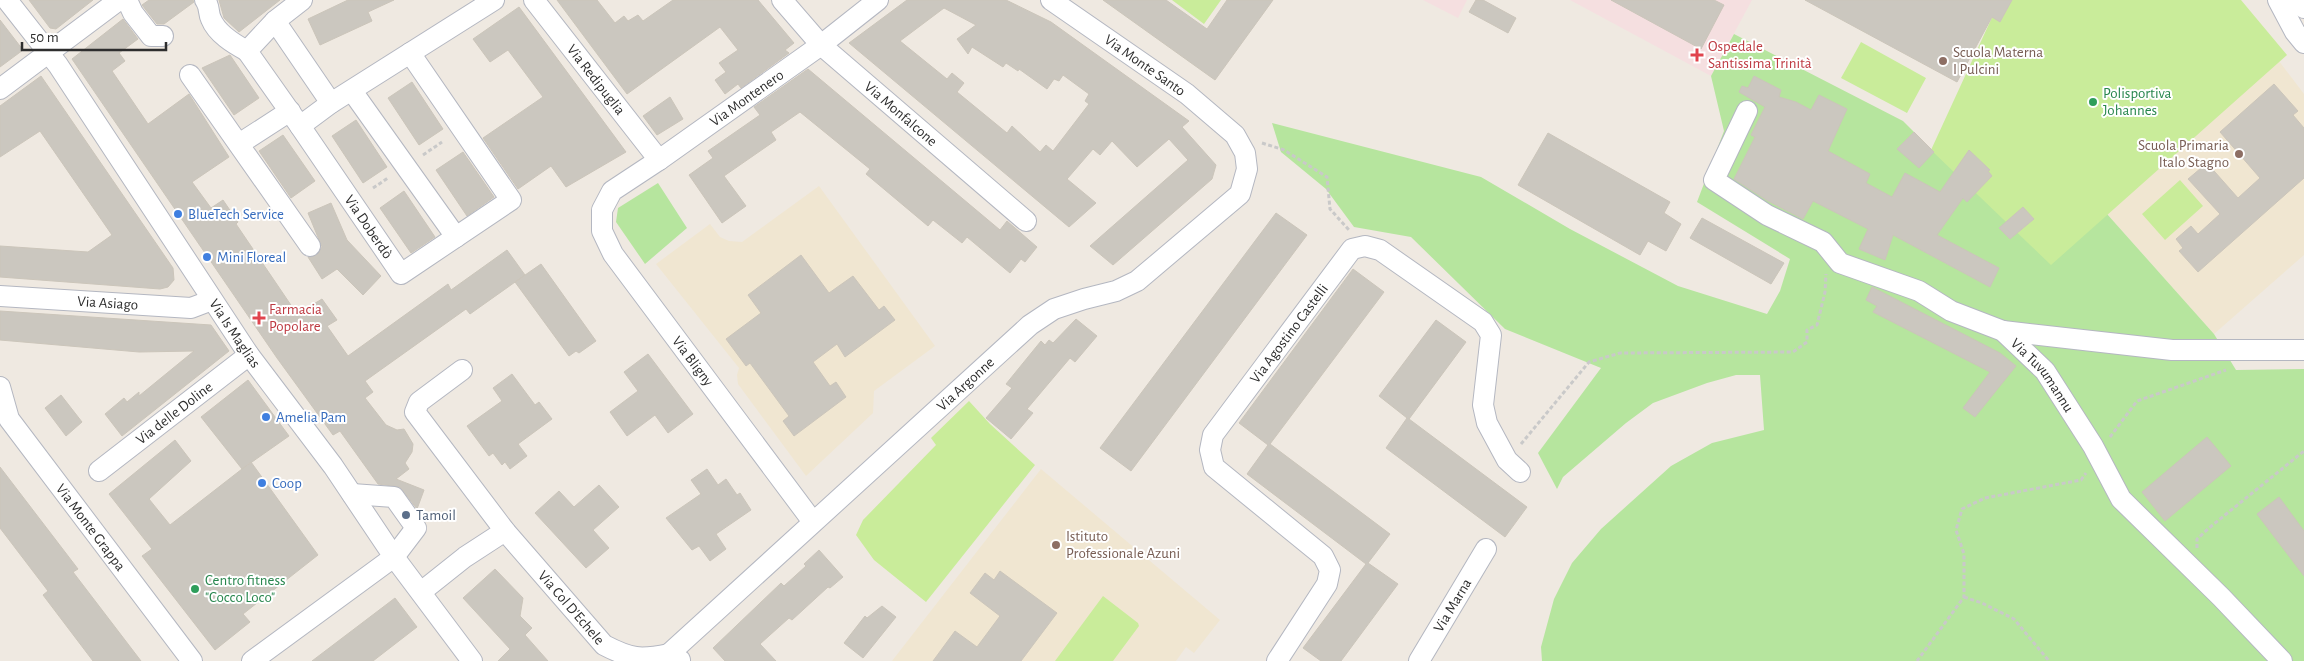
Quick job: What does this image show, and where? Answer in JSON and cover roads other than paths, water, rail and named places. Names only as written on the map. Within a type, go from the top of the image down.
[{"type":"street","name":"Via Is Maglias","points":[[7,0],[49,53],[249,355],[352,494],[394,557],[472,661]]},
{"type":"street","points":[[0,89],[119,0]]},
{"type":"street","points":[[127,0],[133,13],[151,36],[163,36]]},
{"type":"street","points":[[247,51],[275,21],[302,0]]},
{"type":"street","points":[[239,144],[331,103],[494,0]]},
{"type":"street","name":"Via Redipuglia","points":[[534,0],[659,160]]},
{"type":"street","name":"Via Monfalcone","points":[[782,0],[821,45],[1026,221]]},
{"type":"street","name":"Via Montenero","points":[[612,191],[659,160],[821,45],[878,0]]},
{"type":"street","name":"Via Monte Santo","points":[[1051,0],[1186,94],[1236,135]]},
{"type":"street","points":[[2278,0],[2295,32],[2304,43]]},
{"type":"street","points":[[2291,0],[2304,8]]},
{"type":"street","name":"Via Doberdò","points":[[209,1],[211,20],[230,41],[247,51],[401,274],[511,200],[410,53]]},
{"type":"street","points":[[275,21],[331,103]]},
{"type":"street","points":[[190,75],[310,246]]},
{"type":"street","points":[[352,91],[456,237]]},
{"type":"street","name":"Via Tuvumannu","points":[[1747,111],[1714,180],[1767,215],[1823,242],[1840,263],[1919,291],[1951,310],[2003,331],[2045,371],[2097,453],[2121,499],[2194,570],[2282,661]]},
{"type":"street","name":"Via Argonne","points":[[675,657],[813,522],[1030,324],[1054,309],[1116,291],[1137,281],[1240,194],[1247,169],[1245,153],[1236,135]]},
{"type":"street","name":"Via Bligny","points":[[612,191],[602,210],[602,231],[613,254],[813,522]]},
{"type":"street","name":"Via Agostino Castelli","points":[[1277,661],[1327,584],[1330,570],[1323,556],[1214,467],[1210,450],[1213,435],[1352,249],[1365,246],[1380,250],[1483,322],[1491,335],[1483,405],[1487,422],[1513,466]]},
{"type":"street","name":"Via Asiago","points":[[0,296],[191,308],[212,300]]},
{"type":"street","points":[[2003,331],[2172,350],[2216,352],[2304,350]]},
{"type":"street","name":"Via delle Doline","points":[[99,471],[249,355]]},
{"type":"street","name":"Via Col D'Echele","points":[[462,370],[419,402],[415,412],[505,531],[604,645],[626,656],[649,658],[675,657]]},
{"type":"street","name":"Via Monte Grappa","points":[[0,387],[9,419],[192,661]]},
{"type":"street","points":[[252,661],[394,557],[416,528],[394,497],[352,494]]},
{"type":"street","points":[[421,592],[465,558],[505,531]]},
{"type":"street","name":"Via Marna","points":[[1420,661],[1486,550]]},
{"type":"place","name":"Ospedale Santissima Trinità","points":[[1697,55]]},
{"type":"place","name":"Scuola Materna I Pulcini","points":[[1943,61]]},
{"type":"place","name":"Polisportiva Johannes","points":[[2093,102]]},
{"type":"place","name":"Scuola Primaria Italo Stagno","points":[[2239,154]]},
{"type":"place","name":"BlueTech Service","points":[[178,214]]},
{"type":"place","name":"Mini Floreal","points":[[207,257]]},
{"type":"place","name":"Farmacia Popolare","points":[[259,318]]},
{"type":"place","name":"Amelia Pam","points":[[266,417]]},
{"type":"place","name":"Coop","points":[[262,483]]},
{"type":"place","name":"Tamoil","points":[[406,515]]},
{"type":"place","name":"Istituto Professionale Azuni","points":[[1056,545]]},
{"type":"place","name":"Centro fitness \"Cocco Loco\"","points":[[195,589]]}]
